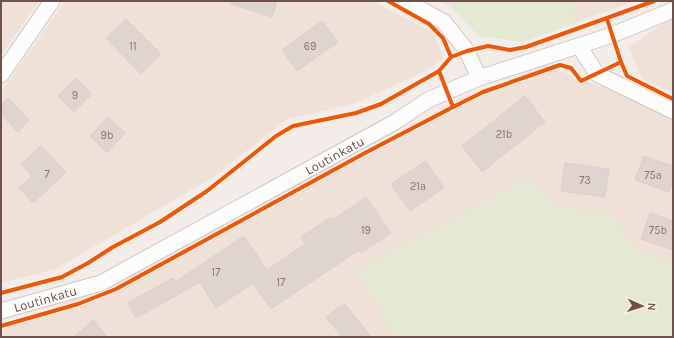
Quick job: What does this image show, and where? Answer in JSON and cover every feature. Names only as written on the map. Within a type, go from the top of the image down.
[{"type":"street","points":[[1,76],[52,1]]},
{"type":"street","points":[[406,1],[444,22],[467,51],[478,78]]},
{"type":"street","name":"Loutinkatu","points":[[1,311],[101,283],[395,122],[428,100],[478,78],[612,35],[673,10]]},
{"type":"street","points":[[579,46],[597,74],[673,111]]},
{"type":"shaded area","points":[[1,1],[39,1],[1,55]]},
{"type":"shaded area","points":[[65,1],[372,1],[434,33],[443,58],[426,71],[356,103],[287,119],[213,177],[56,269],[1,283],[1,92]]},
{"type":"shaded area","points":[[437,1],[635,1],[523,42],[479,36],[449,5]]},
{"type":"shaded area","points":[[673,17],[673,93],[642,79],[629,47]]},
{"type":"shaded area","points":[[545,65],[635,100],[673,117],[673,337],[1,337],[1,326],[106,288],[463,97]]},
{"type":"green space","points":[[451,1],[575,1],[572,24],[523,42],[479,36],[449,5]]},
{"type":"green space","points":[[528,178],[558,207],[609,214],[638,248],[669,263],[673,263],[673,337],[396,337],[356,271]]},
{"type":"building","points":[[231,1],[277,1],[272,17],[231,4]]},
{"type":"building","points":[[126,19],[161,54],[141,74],[106,38]]},
{"type":"building","points":[[322,21],[338,42],[297,71],[282,50]]},
{"type":"building","points":[[76,78],[92,94],[74,112],[58,96]]},
{"type":"building","points":[[525,96],[545,122],[482,172],[462,146]]},
{"type":"building","points":[[8,98],[29,120],[18,132],[1,114],[1,105]]},
{"type":"building","points":[[108,117],[125,133],[107,153],[90,136]]},
{"type":"building","points":[[41,146],[66,172],[33,203],[19,188],[32,176],[21,164]]},
{"type":"building","points":[[644,156],[673,166],[673,180],[669,192],[635,180]]},
{"type":"building","points":[[426,161],[444,188],[410,211],[391,184]]},
{"type":"building","points":[[565,163],[609,169],[605,197],[561,191]]},
{"type":"building","points":[[366,197],[391,233],[361,253],[359,250],[271,309],[253,283],[216,308],[200,282],[136,318],[128,303],[173,278],[175,282],[244,236],[267,270],[305,244],[301,237],[331,217],[333,220]]},
{"type":"building","points":[[650,213],[673,221],[673,250],[641,239]]},
{"type":"building","points":[[344,303],[371,337],[342,337],[326,317]]},
{"type":"building","points":[[93,320],[107,337],[74,337]]},
{"type":"cycle path","points":[[388,1],[429,24],[443,38],[451,57]]},
{"type":"cycle path","points":[[1,293],[62,277],[113,247],[160,222],[207,191],[276,136],[293,126],[356,113],[381,104],[439,71],[451,57],[467,51],[488,46],[510,50],[526,47],[654,1]]},
{"type":"cycle path","points":[[453,107],[483,92],[560,65],[571,68],[581,81],[621,62],[607,19]]},
{"type":"cycle path","points":[[621,62],[627,76],[673,99]]},
{"type":"cycle path","points":[[1,326],[78,304],[116,289],[363,154],[453,107],[439,71]]}]
